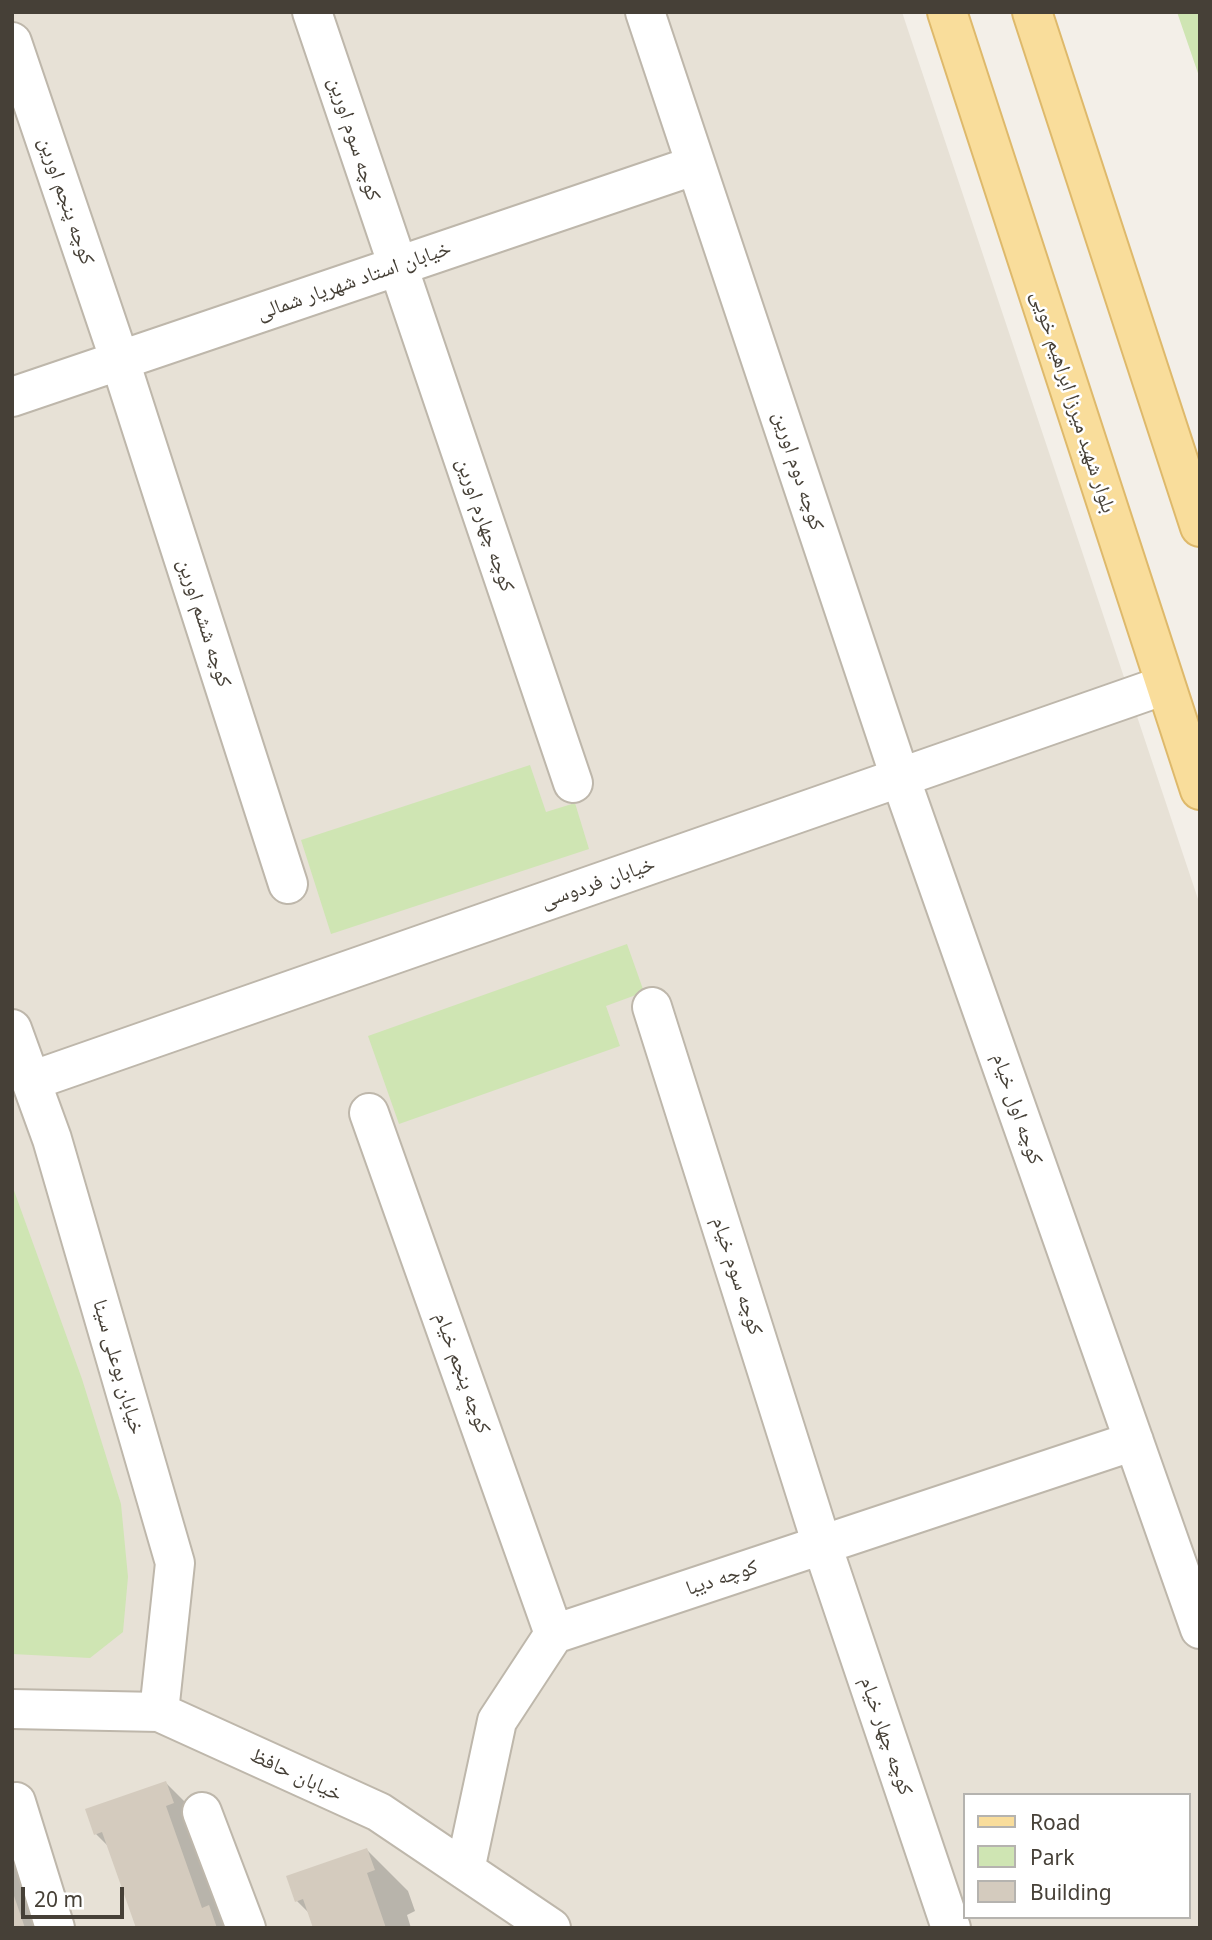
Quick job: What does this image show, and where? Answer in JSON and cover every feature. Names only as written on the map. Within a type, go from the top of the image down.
[{"type":"main road","name":"بلوار شهید میرزا ابراهیم خویی","points":[[947,12],[1200,790]]},
{"type":"main road","points":[[1032,12],[1200,527]]},
{"type":"street","name":"کوچه سوم اورین","points":[[312,12],[397,267]]},
{"type":"street","name":"کوچه دوم اورین","points":[[645,12],[900,777]]},
{"type":"street","name":"کوچه پنجم اورین","points":[[12,42],[120,361]]},
{"type":"street","name":"خیابان استاد شهریار شمالی","points":[[12,397],[696,165]]},
{"type":"street","name":"کوچه چهارم اورین","points":[[397,267],[573,783]]},
{"type":"street","name":"کوچه ششم اورین","points":[[120,361],[288,884]]},
{"type":"street","name":"خیابان فردوسی","points":[[31,1081],[1165,685]]},
{"type":"street","name":"کوچه اول خیام","points":[[900,777],[1200,1629]]},
{"type":"street","name":"کوچه سوم خیام","points":[[652,1007],[821,1545]]},
{"type":"street","name":"خیابان بوعلی سینا","points":[[12,1029],[52,1139],[175,1563],[159,1712]]},
{"type":"street","name":"کوچه پنجم خیام","points":[[369,1113],[554,1634]]},
{"type":"street","name":"کوچه دیبا","points":[[554,1634],[1134,1441]]},
{"type":"street","name":"کوچه چهار خیام","points":[[821,1545],[951,1928]]},
{"type":"street","points":[[466,1870],[497,1721],[554,1634]]},
{"type":"street","name":"خیابان حافظ","points":[[12,1709],[159,1712],[379,1812],[548,1927]]},
{"type":"street","points":[[16,1802],[55,1928]]},
{"type":"street","points":[[202,1812],[246,1928]]},
{"type":"shaded area","points":[[12,12],[902,12],[1200,905],[1200,1928],[12,1928]]},
{"type":"green space","points":[[1177,12],[1200,12],[1200,79]]},
{"type":"green space","points":[[530,765],[546,812],[575,803],[589,849],[331,934],[301,840]]},
{"type":"green space","points":[[627,944],[644,992],[606,1006],[620,1046],[399,1124],[368,1036]]},
{"type":"green space","points":[[12,1185],[82,1379],[121,1504],[128,1577],[123,1632],[90,1658],[12,1654]]},
{"type":"building","points":[[166,1781],[174,1803],[166,1806],[202,1908],[209,1905],[217,1928],[136,1928],[102,1832],[94,1835],[85,1809]]},
{"type":"building","points":[[367,1848],[375,1870],[367,1873],[386,1928],[313,1928],[303,1899],[295,1902],[286,1876]]},
{"type":"building","points":[[13,1893],[25,1928],[12,1928]]}]
